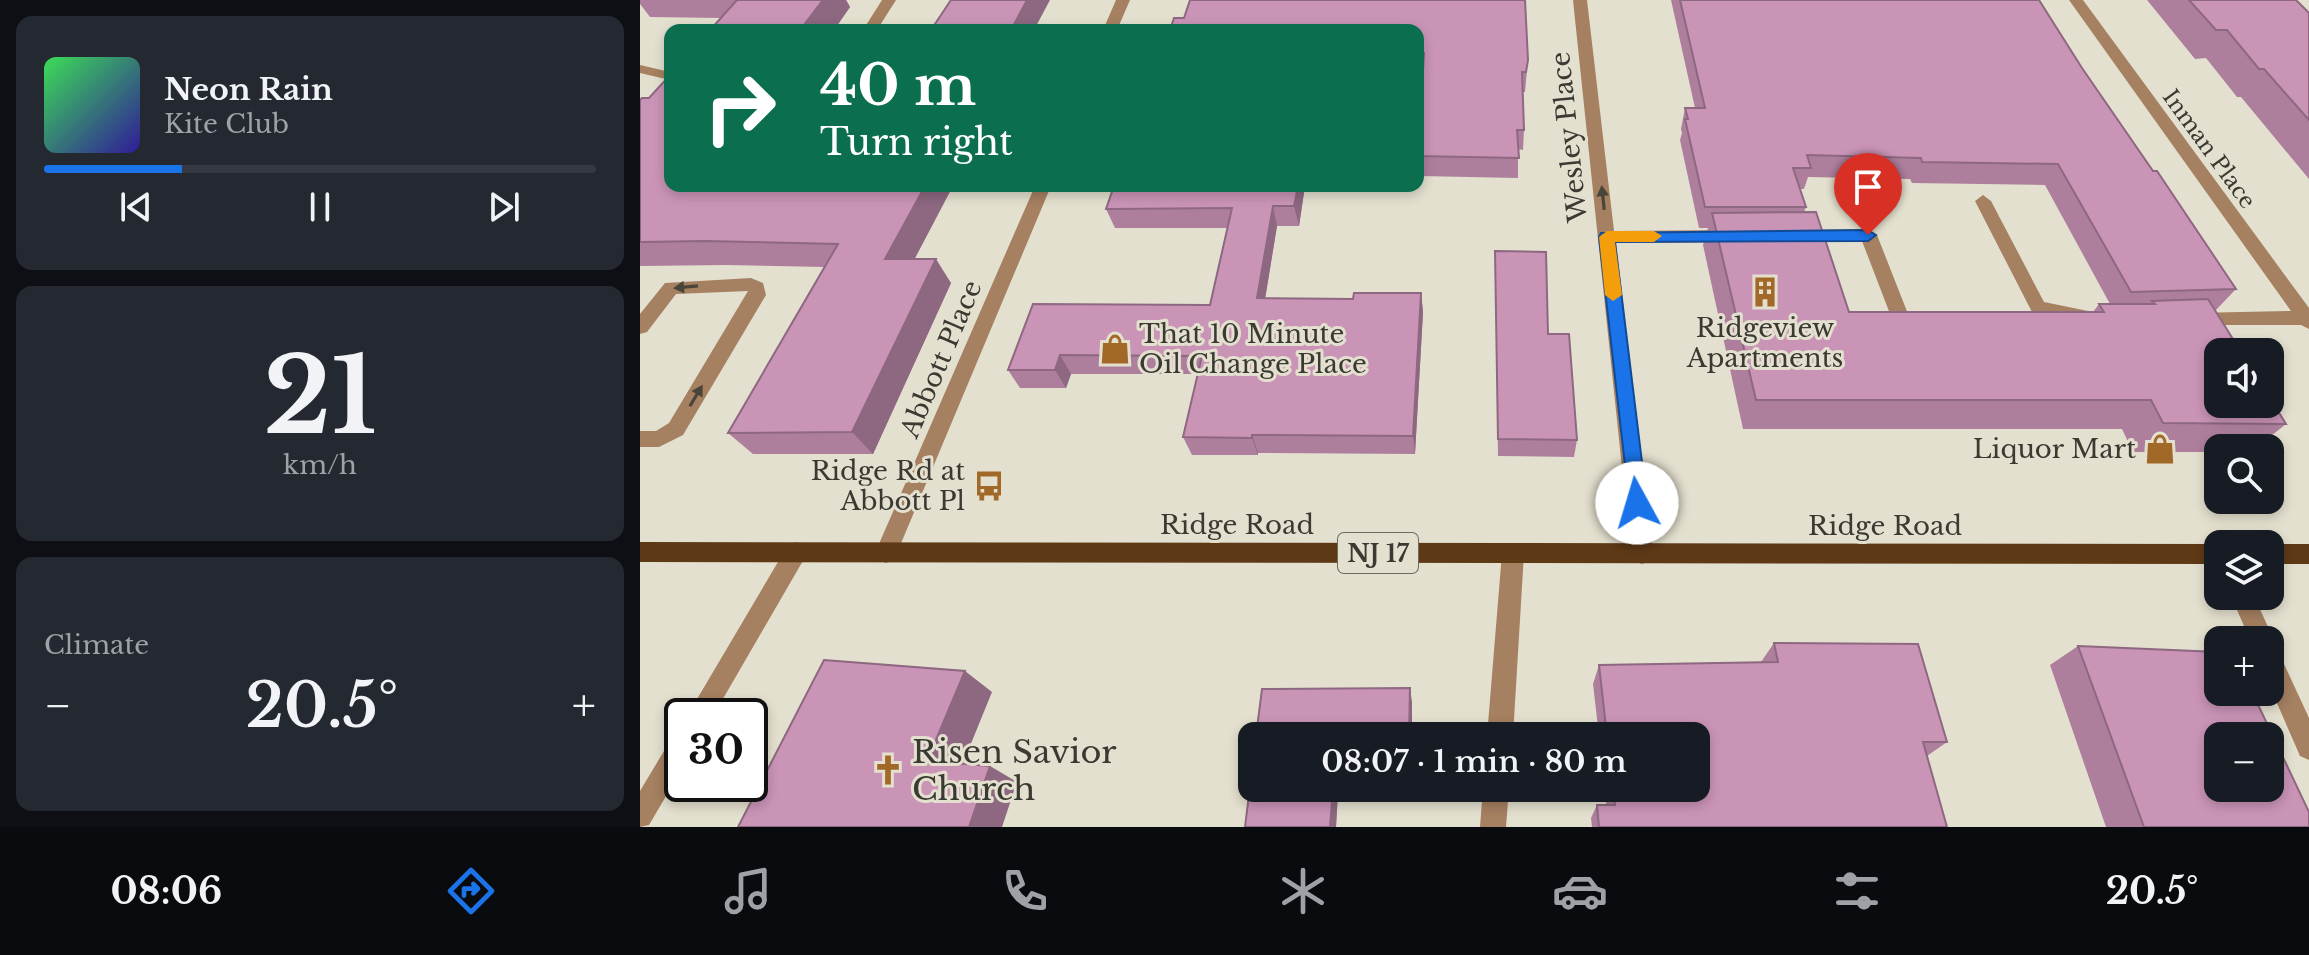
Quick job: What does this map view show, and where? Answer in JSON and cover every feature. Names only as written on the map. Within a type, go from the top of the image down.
[{"type":"main road","name":"Ridge Road","points":[[640,552],[2204,554]]},
{"type":"main road","points":[[2284,554],[2309,554]]},
{"type":"street","points":[[874,24],[889,0]]},
{"type":"street","points":[[1113,24],[1123,0]]},
{"type":"street","name":"Wesley Place","points":[[1580,0],[1642,554]]},
{"type":"street","name":"Inman Place","points":[[2076,0],[2307,320]]},
{"type":"street","points":[[643,64],[664,73]]},
{"type":"street","name":"Abbott Place","points":[[886,553],[1040,192]]},
{"type":"street","points":[[1983,201],[2038,307],[2110,322]]},
{"type":"street","points":[[1776,236],[1868,235],[1901,319]]},
{"type":"street","points":[[1607,237],[1746,236]]},
{"type":"street","points":[[640,327],[671,288],[751,284],[757,288],[757,295],[676,429],[659,439],[640,439]]},
{"type":"street","points":[[2169,321],[2307,320]]},
{"type":"street","points":[[710,698],[796,552]]},
{"type":"street","points":[[1501,722],[1513,553]]},
{"type":"street","points":[[2284,691],[2309,747]]},
{"type":"street","points":[[640,816],[664,775]]},
{"type":"street","points":[[1493,827],[1495,802]]},
{"type":"building","points":[[737,0],[823,0],[805,24],[715,24]]},
{"type":"building","points":[[951,0],[1027,0],[1014,24],[935,24]]},
{"type":"building","points":[[1190,0],[1525,0],[1528,60],[1526,72],[1522,72],[1524,130],[1517,130],[1519,158],[1424,156],[1424,24],[1172,24],[1174,18],[1184,18]]},
{"type":"building","points":[[1680,0],[2039,0],[2082,68],[2153,171],[2157,171],[2236,289],[2131,292],[2058,164],[1922,162],[1921,158],[1807,155],[1811,168],[1793,168],[1806,207],[1705,207],[1685,108],[1705,108]]},
{"type":"building","points":[[2189,0],[2296,0],[2309,13],[2309,120],[2264,69],[2259,69],[2227,30],[2216,30]]},
{"type":"building","points":[[664,82],[664,192],[922,192],[885,259],[936,259],[852,432],[728,433],[838,244],[640,242],[640,100],[649,98]]},
{"type":"building","points":[[1112,192],[1297,192],[1294,206],[1273,206],[1257,298],[1353,299],[1354,293],[1421,293],[1413,436],[1183,437],[1202,356],[1060,355],[1055,370],[1008,370],[1033,304],[1210,305],[1232,208],[1106,209]]},
{"type":"building","points":[[1816,212],[1849,312],[2104,312],[2099,304],[2155,304],[2152,301],[2208,299],[2232,338],[2204,338],[2204,418],[2282,418],[2286,424],[2163,423],[2151,400],[1756,400],[1712,213]]},
{"type":"building","points":[[1495,251],[1546,252],[1548,334],[1569,334],[1577,440],[1498,439]]},
{"type":"building","points":[[1774,643],[1918,644],[1947,742],[1923,742],[1947,827],[1599,827],[1597,805],[1615,805],[1615,802],[1710,802],[1710,722],[1605,722],[1599,665],[1778,662]]},
{"type":"building","points":[[2078,646],[2204,651],[2204,706],[2259,706],[2266,722],[2204,722],[2204,802],[2284,802],[2284,759],[2309,812],[2309,827],[2144,827]]},
{"type":"building","name":"Risen Savior Church","points":[[824,660],[965,671],[927,761],[990,766],[969,827],[738,827],[751,802],[768,802],[768,769]]},
{"type":"building","points":[[1410,688],[1409,722],[1258,722],[1262,689]]},
{"type":"building","points":[[1248,802],[1332,802],[1330,827],[1245,827]]},
{"type":"slow traffic","points":[[1613,295],[1607,237],[1654,236]]},
{"type":"place","name":"Ridgeview Apartments","points":[[1765,292]]},
{"type":"place","name":"That 10 Minute Oil Change Place","points":[[1115,349]]},
{"type":"place","name":"Liquor Mart","points":[[2160,449]]},
{"type":"place","name":"Ridge Rd at Abbott Pl","points":[[989,486]]},
{"type":"place","name":"Risen Savior Church","points":[[888,770]]},
{"type":"route","points":[[1637,503],[1607,237],[1868,235]]}]
